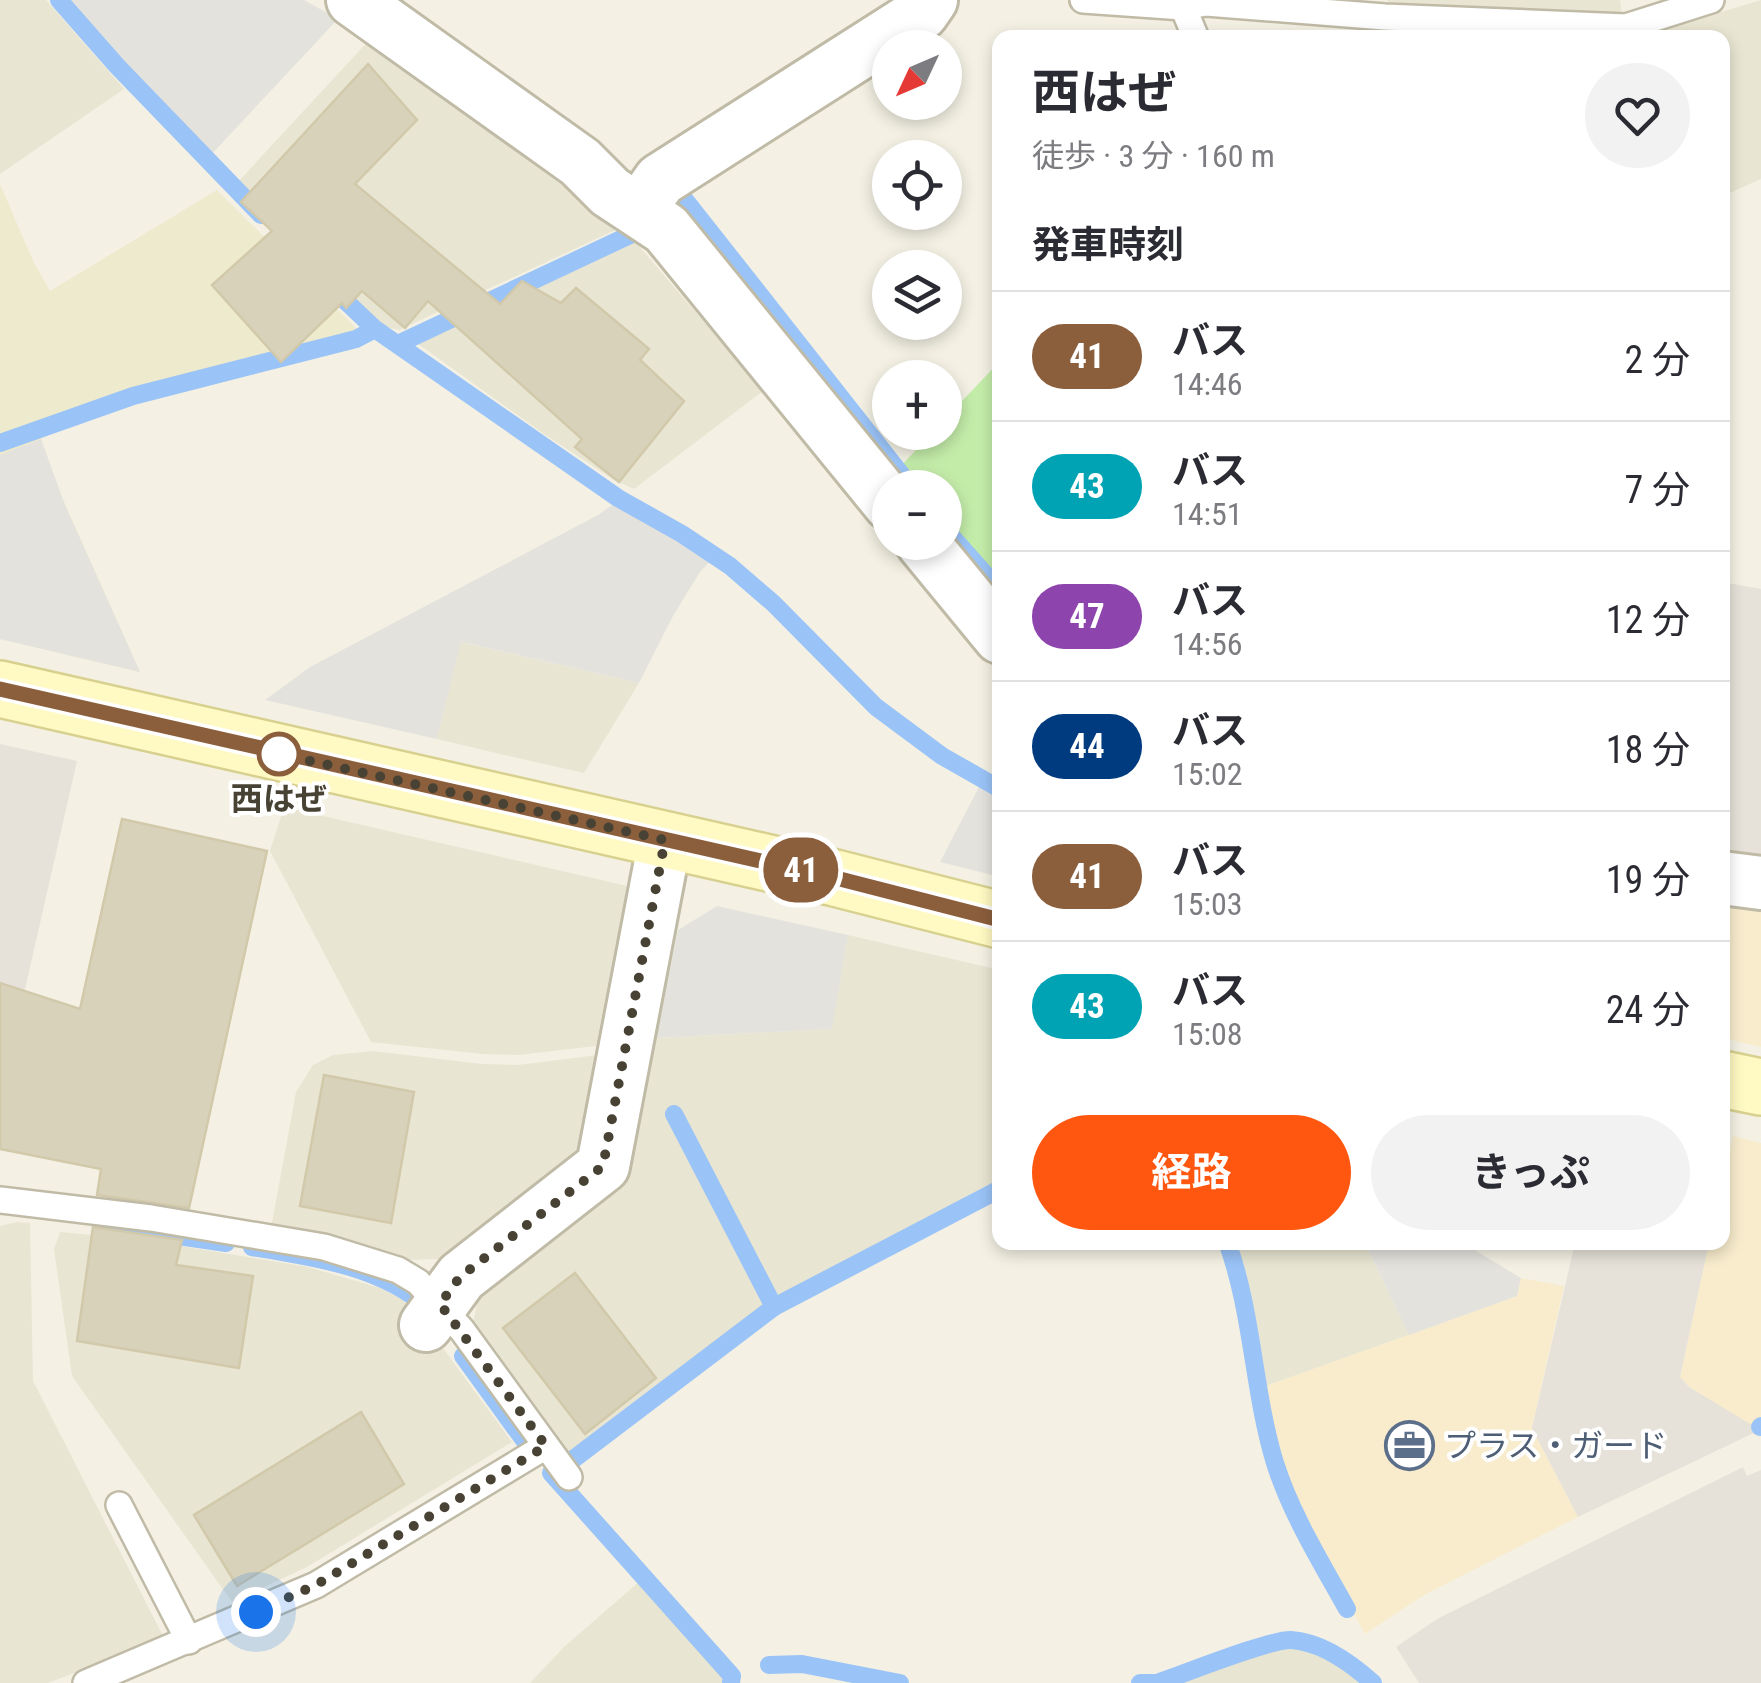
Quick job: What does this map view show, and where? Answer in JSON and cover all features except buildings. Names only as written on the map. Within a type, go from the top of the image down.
[{"type":"main road","points":[[0,689],[836,878],[992,918]]},
{"type":"main road","points":[[1730,1081],[1761,1087]]},
{"type":"street","points":[[353,0],[580,162],[610,192],[666,229],[872,482]]},
{"type":"street","points":[[638,210],[660,180],[922,12],[931,0]]},
{"type":"street","points":[[937,560],[992,626]]},
{"type":"street","points":[[433,1315],[460,1277],[603,1166],[665,840]]},
{"type":"street","points":[[1730,879],[1761,883]]},
{"type":"lane","points":[[1083,0],[1184,7],[1206,3],[1385,17],[1626,27],[1712,0]]},
{"type":"lane","points":[[1184,7],[1193,30]]},
{"type":"lane","points":[[0,1200],[150,1218],[324,1247],[398,1270],[418,1282],[433,1315],[569,1477]]},
{"type":"lane","points":[[86,1683],[316,1585],[546,1446]]},
{"type":"lane","points":[[119,1505],[189,1641]]},
{"type":"shaded area","points":[[0,0],[46,0],[124,89],[0,174]]},
{"type":"shaded area","points":[[65,0],[304,0],[338,19],[209,157]]},
{"type":"shaded area","points":[[1620,0],[1622,17],[1388,2]]},
{"type":"shaded area","points":[[1761,0],[1761,179],[1730,193],[1730,30],[1663,30]]},
{"type":"shaded area","points":[[372,37],[622,227],[399,330],[377,325],[236,184]]},
{"type":"shaded area","points":[[0,184],[50,291],[217,190],[361,333],[107,400],[66,414],[41,439],[56,484],[140,672],[0,639]]},
{"type":"shaded area","points":[[633,239],[763,391],[634,489],[544,434],[414,341]]},
{"type":"shaded area","points":[[41,439],[65,505],[140,672],[0,639],[0,455]]},
{"type":"shaded area","points":[[615,503],[679,537],[711,560],[673,616],[639,683],[461,642],[437,739],[265,700],[310,667]]},
{"type":"shaded area","points":[[1730,583],[1761,589],[1761,865],[1730,862]]},
{"type":"shaded area","points":[[460,642],[639,683],[584,773],[500,754],[437,739]]},
{"type":"shaded area","points":[[0,744],[77,761],[0,1099]]},
{"type":"shaded area","points":[[980,785],[992,791],[992,875],[940,862]]},
{"type":"shaded area","points":[[284,807],[627,886],[596,1046],[518,1055],[371,1042],[270,851]]},
{"type":"shaded area","points":[[1730,905],[1761,908],[1761,1047],[1730,1040]]},
{"type":"shaded area","points":[[717,906],[848,935],[832,1029],[656,1038],[678,930]]},
{"type":"shaded area","points":[[848,935],[992,968],[992,1190],[774,1302],[676,1114],[672,1116],[770,1306],[572,1457],[473,1324],[478,1297],[627,1181],[656,1038],[831,1029]]},
{"type":"shaded area","points":[[373,1051],[518,1065],[598,1055],[577,1151],[438,1259],[408,1260],[334,1235],[272,1223],[296,1092],[313,1065],[333,1055]]},
{"type":"shaded area","points":[[1733,1136],[1761,1143],[1761,1424],[1754,1427],[1689,1387],[1680,1377],[1707,1250],[1730,1250]]},
{"type":"shaded area","points":[[30,1223],[33,1381],[165,1640],[104,1668],[100,1663],[48,1683],[0,1683],[0,1226]]},
{"type":"shaded area","points":[[60,1232],[145,1240],[308,1267],[380,1288],[403,1300],[420,1317],[512,1442],[307,1567],[232,1602],[72,1376],[54,1249]]},
{"type":"shaded area","points":[[1368,1250],[1409,1335],[1263,1387],[1237,1251]]},
{"type":"shaded area","points":[[1368,1250],[1475,1250],[1521,1278],[1517,1296],[1409,1335]]},
{"type":"shaded area","points":[[1573,1250],[1707,1250],[1680,1377],[1689,1387],[1760,1430],[1578,1517],[1532,1428]]},
{"type":"shaded area","name":"プラス・ガード","points":[[1521,1278],[1564,1286],[1532,1428],[1578,1517],[1424,1595],[1365,1634],[1323,1557],[1281,1464],[1263,1387],[1517,1296]]},
{"type":"shaded area","points":[[1743,1467],[1747,1476],[1761,1470],[1761,1683],[1419,1683],[1396,1647],[1437,1619]]},
{"type":"shaded area","points":[[640,1581],[729,1678],[728,1683],[530,1683],[564,1647]]},
{"type":"shaded area","points":[[1296,1644],[1344,1667],[1365,1683],[1171,1683],[1282,1646]]},
{"type":"green space","points":[[992,369],[992,578],[962,544],[962,470],[899,468],[916,450],[962,450],[962,401]]},
{"type":"waterway","points":[[59,0],[261,215]]},
{"type":"waterway","points":[[678,191],[898,470]]},
{"type":"waterway","points":[[398,344],[632,234]]},
{"type":"waterway","points":[[335,291],[375,329],[618,498],[730,566],[773,603],[876,707],[942,756],[992,784]]},
{"type":"waterway","points":[[0,443],[133,396],[356,339],[375,329]]},
{"type":"waterway","points":[[962,548],[992,582]]},
{"type":"waterway","points":[[674,1114],[774,1307]]},
{"type":"waterway","points":[[571,1461],[774,1307],[992,1193]]},
{"type":"waterway","points":[[110,1226],[226,1243]]},
{"type":"waterway","points":[[252,1247],[345,1265],[389,1282],[428,1308]]},
{"type":"waterway","points":[[1230,1250],[1275,1463],[1298,1519],[1347,1609]]},
{"type":"waterway","points":[[463,1356],[529,1447]]},
{"type":"waterway","points":[[551,1473],[732,1676],[731,1683]]},
{"type":"waterway","points":[[1140,1683],[1157,1683],[1246,1651],[1291,1640],[1335,1655],[1373,1683]]},
{"type":"waterway","points":[[769,1665],[802,1664],[900,1683]]},
{"type":"bus line","name":"41","points":[[0,689],[836,878],[992,918]]},
{"type":"place","name":"西はぜ","points":[[279,754]]},
{"type":"place","name":"プラス・ガード","points":[[1409,1446]]},
{"type":"route","points":[[256,1612],[316,1585],[546,1446],[440,1304],[460,1277],[603,1166],[665,840],[279,754]]}]
